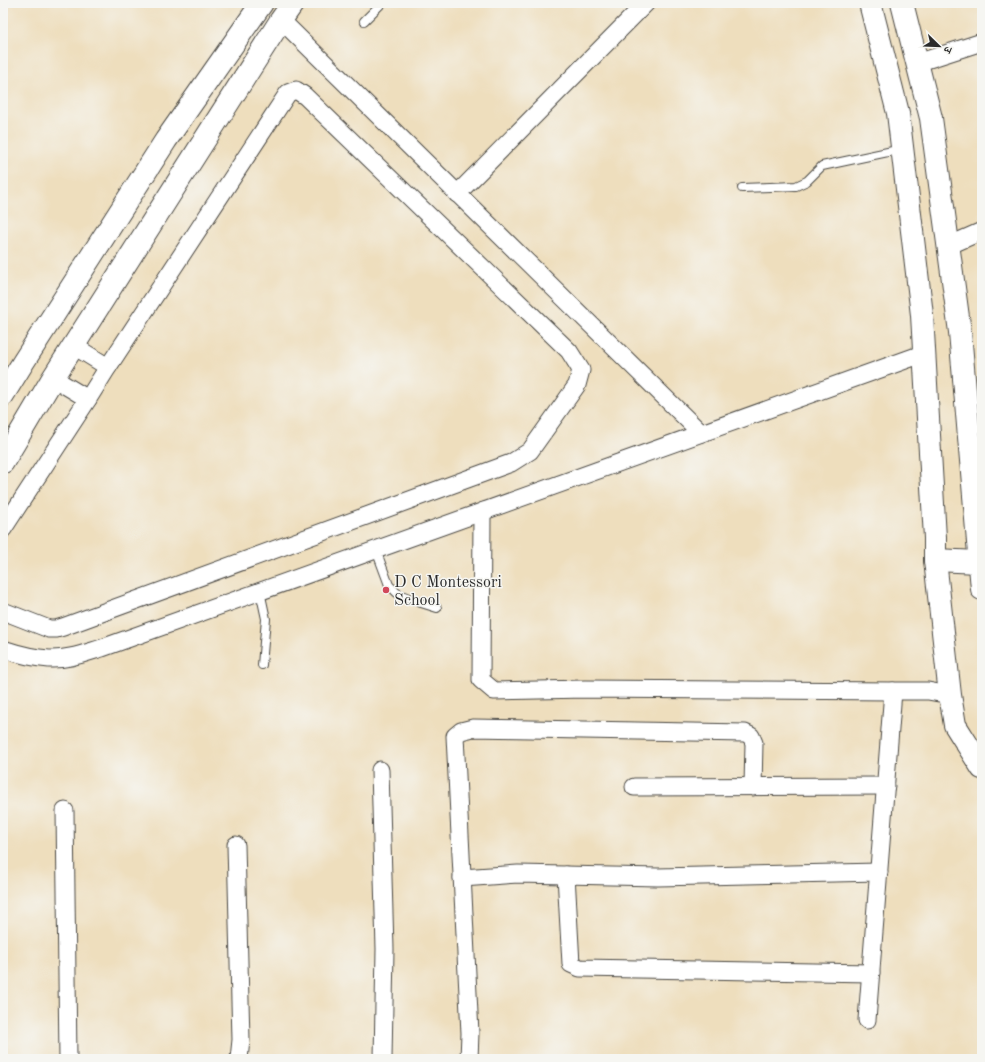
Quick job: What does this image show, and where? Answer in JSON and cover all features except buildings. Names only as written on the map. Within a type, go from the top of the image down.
[{"type":"street","points":[[3,395],[166,140],[262,3]]},
{"type":"street","points":[[456,194],[646,3]]},
{"type":"street","points":[[870,3],[898,113],[916,260],[922,315],[935,560],[950,694],[955,725],[982,768]]},
{"type":"street","points":[[902,3],[931,118],[960,332],[981,562],[982,589]]},
{"type":"street","points":[[3,462],[53,378],[287,11],[456,194],[701,433]]},
{"type":"street","points":[[917,63],[982,42]]},
{"type":"street","points":[[3,529],[288,93],[296,90],[305,96],[569,352],[581,370],[577,385],[530,451],[511,463],[63,627],[49,629],[3,611]]},
{"type":"street","points":[[916,260],[982,232]]},
{"type":"street","points":[[74,346],[108,367]]},
{"type":"street","points":[[3,649],[16,654],[51,659],[73,657],[102,648],[924,353]]},
{"type":"street","points":[[53,378],[88,399]]},
{"type":"street","points":[[484,511],[482,513],[481,680],[494,692],[585,689],[928,691],[950,694]]},
{"type":"street","points":[[935,560],[981,562]]},
{"type":"street","points":[[867,1020],[893,691]]},
{"type":"street","points":[[469,1059],[470,1033],[455,736],[461,731],[473,728],[745,733],[751,736],[754,743],[753,787]]},
{"type":"street","points":[[380,770],[384,949],[383,1059]]},
{"type":"street","points":[[634,787],[886,786]]},
{"type":"street","points":[[65,810],[68,1059]]},
{"type":"street","points":[[236,845],[241,1040],[239,1059]]},
{"type":"street","points":[[462,878],[518,874],[658,877],[879,872]]},
{"type":"street","points":[[566,874],[571,964],[580,968],[871,973]]},
{"type":"lane","points":[[364,22],[382,3]]},
{"type":"lane","points":[[742,188],[796,186],[807,181],[822,166],[903,149]]},
{"type":"lane","points":[[376,550],[388,585],[397,593],[437,608]]},
{"type":"lane","points":[[260,591],[266,619],[262,665]]},
{"type":"place","name":"D C Montessori School","points":[[386,590]]}]
